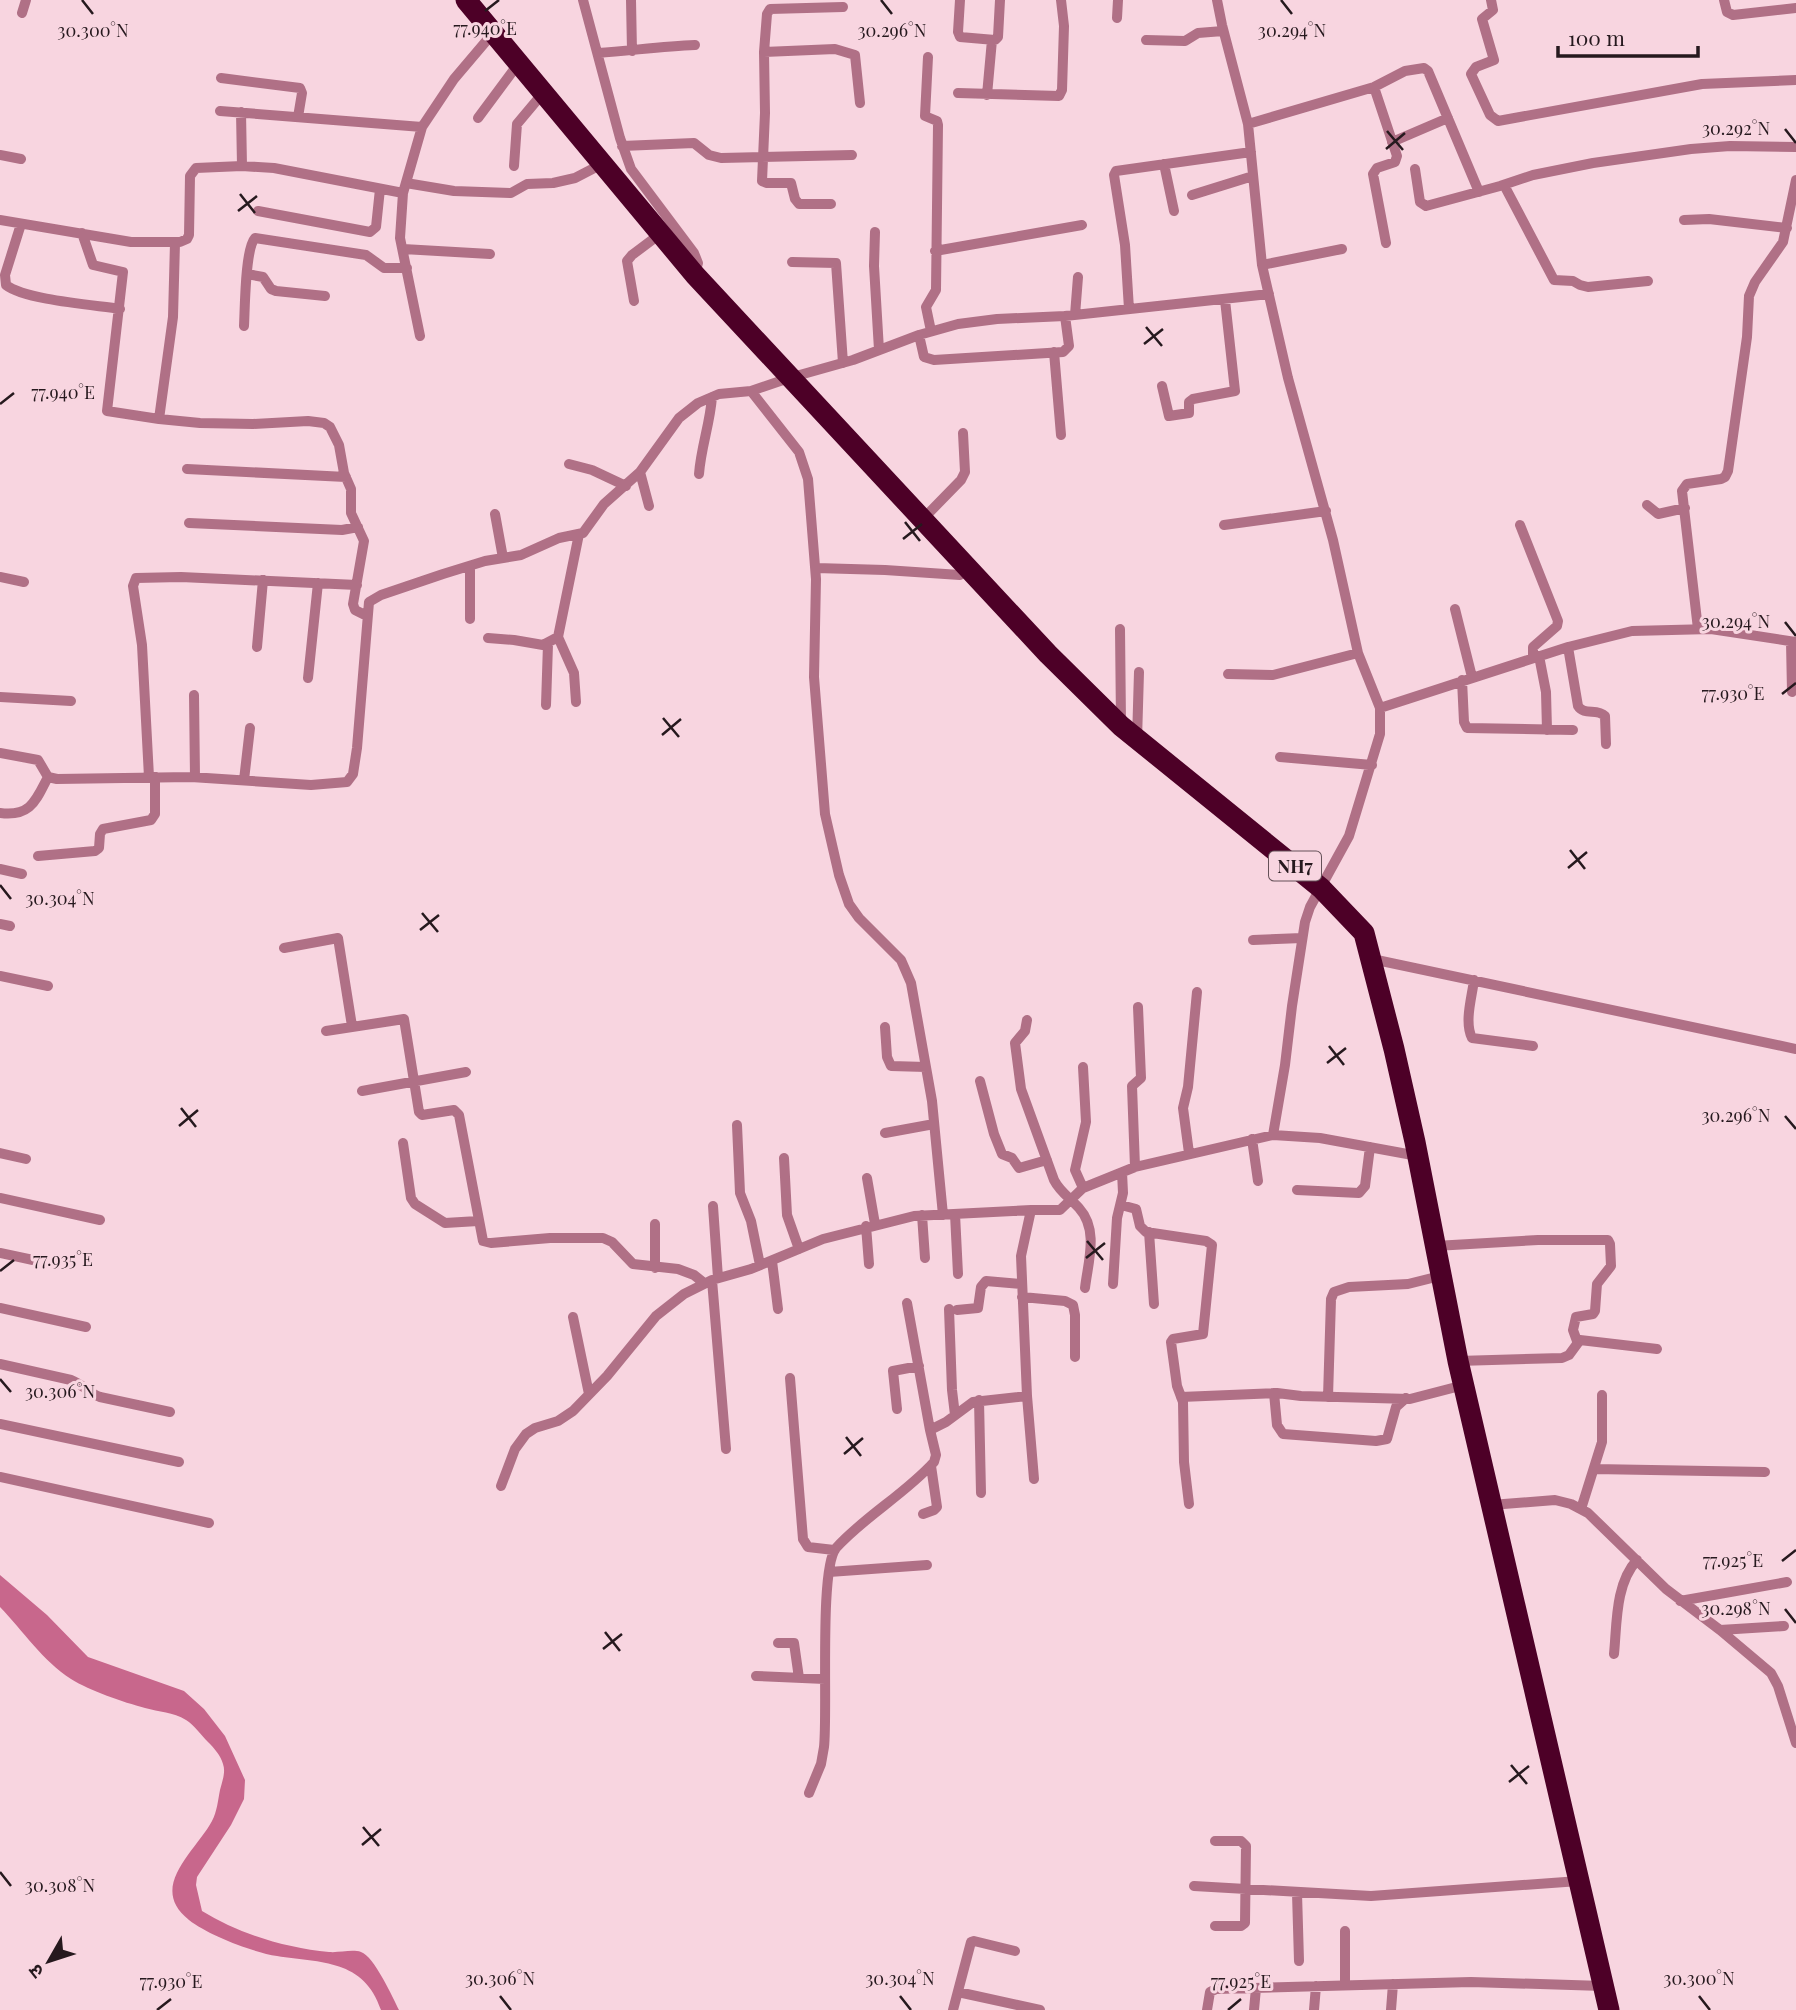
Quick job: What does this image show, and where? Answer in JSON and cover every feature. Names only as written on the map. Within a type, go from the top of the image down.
[{"type":"highway","name":"NH7","points":[[466,0],[695,275],[922,520],[966,573],[1129,733],[1321,888],[1364,933],[1418,1156],[1458,1362],[1609,2010]]},
{"type":"street","points":[[22,13],[26,0]]},
{"type":"street","points":[[583,0],[622,146],[640,183],[697,258],[695,275]]},
{"type":"street","points":[[631,0],[632,51]]},
{"type":"street","points":[[960,0],[960,37],[992,40],[998,37],[1000,0]]},
{"type":"street","points":[[958,93],[1056,97],[1061,94],[1064,26],[1060,0]]},
{"type":"street","points":[[1117,18],[1118,0]]},
{"type":"street","points":[[1217,0],[1248,124],[1262,265],[1288,378],[1326,511],[1359,653],[1380,708],[1380,734],[1349,836],[1310,907],[1302,938],[1273,1135]]},
{"type":"street","points":[[1491,0],[1493,10],[1482,19],[1494,60],[1476,67],[1471,74],[1490,115],[1498,121],[1702,83],[1796,80]]},
{"type":"street","points":[[1724,0],[1727,12],[1733,15],[1796,8]]},
{"type":"street","points":[[831,204],[799,204],[791,183],[764,183],[761,178],[765,113],[764,52],[768,10],[784,4],[843,7]]},
{"type":"street","points":[[1146,40],[1185,41],[1198,33],[1223,31]]},
{"type":"street","points":[[420,336],[400,220],[405,188],[422,127],[454,79],[493,33]]},
{"type":"street","points":[[987,95],[992,40]]},
{"type":"street","points":[[598,53],[695,45]]},
{"type":"street","points":[[764,52],[835,50],[855,55],[860,103]]},
{"type":"street","points":[[928,57],[925,111],[927,118],[937,121],[938,125],[936,290],[926,307],[931,331]]},
{"type":"street","points":[[478,118],[518,64]]},
{"type":"street","points":[[1248,124],[1374,87],[1405,71],[1424,68],[1479,192]]},
{"type":"street","points":[[221,78],[300,88],[302,93],[298,117]]},
{"type":"street","points":[[1374,87],[1397,160],[1377,168],[1373,174],[1386,243]]},
{"type":"street","points":[[514,166],[517,124],[543,93]]},
{"type":"street","points":[[220,111],[422,127]]},
{"type":"street","points":[[241,113],[242,166]]},
{"type":"street","points":[[1392,142],[1448,118]]},
{"type":"street","points":[[622,146],[694,143],[714,157],[852,155]]},
{"type":"street","points":[[1415,169],[1420,202],[1426,206],[1553,170],[1690,149],[1730,146],[1796,148]]},
{"type":"street","points":[[1129,309],[1125,245],[1114,175],[1121,169],[1251,152]]},
{"type":"street","points":[[0,155],[21,159]]},
{"type":"street","points":[[0,220],[150,244],[175,243],[184,241],[189,235],[190,176],[193,169],[242,166],[274,168],[380,189],[511,193],[527,184],[553,183],[575,178],[602,164]]},
{"type":"street","points":[[1164,164],[1174,211]]},
{"type":"street","points":[[1192,195],[1252,176]]},
{"type":"street","points":[[1698,629],[1683,487],[1687,484],[1721,479],[1728,471],[1747,337],[1749,296],[1755,282],[1783,242],[1796,180]]},
{"type":"street","points":[[1504,185],[1554,280],[1573,281],[1588,287],[1648,281]]},
{"type":"street","points":[[258,211],[370,232],[376,227],[380,189]]},
{"type":"street","points":[[1684,220],[1709,219],[1787,229]]},
{"type":"street","points":[[20,224],[5,275],[6,285],[49,298],[120,309]]},
{"type":"street","points":[[935,251],[1082,225]]},
{"type":"street","points":[[875,232],[874,267],[880,350]]},
{"type":"street","points":[[82,233],[93,265],[123,272],[107,411],[213,424],[308,421],[324,423],[335,433],[339,444],[352,494],[351,513],[364,541],[354,607],[367,616]]},
{"type":"street","points":[[634,301],[627,261],[660,234]]},
{"type":"street","points":[[244,326],[247,274],[253,239],[358,253],[371,258],[384,268],[407,268]]},
{"type":"street","points":[[159,419],[173,317],[175,243]]},
{"type":"street","points":[[403,249],[490,254]]},
{"type":"street","points":[[1262,265],[1342,249]]},
{"type":"street","points":[[792,262],[836,263],[843,363]]},
{"type":"street","points":[[247,274],[263,276],[271,289],[276,291],[325,296]]},
{"type":"street","points":[[919,335],[922,353],[928,359],[1063,352],[1069,346],[1070,316],[1078,277]]},
{"type":"street","points":[[0,753],[37,760],[48,777],[57,779],[195,777],[336,785],[347,782],[351,779],[357,748],[367,607],[374,598],[470,566],[521,555],[559,538],[586,531],[604,504],[640,472],[679,418],[698,403],[728,392],[751,391],[958,324],[1070,316],[1269,294]]},
{"type":"street","points":[[1162,386],[1169,416],[1190,412],[1190,400],[1235,391],[1225,300]]},
{"type":"street","points":[[1054,352],[1061,435]]},
{"type":"street","points":[[751,391],[794,444],[805,465],[816,568],[814,677],[821,780],[833,851],[849,904],[907,970],[926,1067],[943,1214]]},
{"type":"street","points":[[699,474],[701,449],[709,425],[712,397]]},
{"type":"street","points":[[922,520],[961,480],[965,471],[963,433]]},
{"type":"street","points":[[569,464],[592,470],[626,486]]},
{"type":"street","points":[[187,469],[346,477]]},
{"type":"street","points":[[640,472],[649,506]]},
{"type":"street","points":[[1647,505],[1658,514],[1685,508]]},
{"type":"street","points":[[1224,525],[1326,511]]},
{"type":"street","points":[[495,514],[503,558]]},
{"type":"street","points":[[189,523],[342,530],[358,527]]},
{"type":"street","points":[[1520,525],[1558,621],[1557,626],[1533,647],[1546,692],[1547,730]]},
{"type":"street","points":[[576,702],[571,663],[558,637],[579,534]]},
{"type":"street","points":[[470,566],[470,619]]},
{"type":"street","points":[[816,568],[966,573]]},
{"type":"street","points":[[38,856],[95,851],[99,848],[103,829],[151,820],[155,814],[142,645],[134,581],[140,577],[357,585]]},
{"type":"street","points":[[0,578],[24,582]]},
{"type":"street","points":[[257,647],[263,580]]},
{"type":"street","points":[[308,678],[318,583]]},
{"type":"street","points":[[1455,610],[1467,679],[1464,722],[1467,728],[1573,730]]},
{"type":"street","points":[[1121,629],[1129,733]]},
{"type":"street","points":[[1380,708],[1568,647],[1632,631],[1698,629],[1794,642],[1792,692]]},
{"type":"street","points":[[488,638],[548,644],[558,637]]},
{"type":"street","points":[[546,705],[548,644]]},
{"type":"street","points":[[1568,647],[1578,706],[1583,711],[1601,712],[1605,716],[1606,744]]},
{"type":"street","points":[[1228,674],[1273,675],[1359,653]]},
{"type":"street","points":[[1129,733],[1139,672]]},
{"type":"street","points":[[194,695],[195,777]]},
{"type":"street","points":[[0,697],[71,701]]},
{"type":"street","points":[[244,780],[250,728]]},
{"type":"street","points":[[1280,757],[1372,765]]},
{"type":"street","points":[[0,813],[20,812],[30,808],[48,777]]},
{"type":"street","points":[[0,869],[22,874]]},
{"type":"street","points":[[284,948],[338,938],[352,1027]]},
{"type":"street","points":[[1253,940],[1302,938]]},
{"type":"street","points":[[1372,959],[1796,1049]]},
{"type":"street","points":[[0,975],[48,986]]},
{"type":"street","points":[[1474,980],[1469,1031],[1472,1038],[1533,1046]]},
{"type":"street","points":[[1189,1153],[1183,1108],[1188,1087],[1197,992]]},
{"type":"street","points":[[1135,1167],[1132,1086],[1141,1078],[1138,1007]]},
{"type":"street","points":[[326,1031],[404,1018],[412,1082],[420,1114],[454,1110],[459,1115],[481,1237],[487,1243],[550,1238],[603,1238],[612,1241],[634,1264],[687,1272],[711,1280]]},
{"type":"street","points":[[1027,1020],[1026,1031],[1015,1043],[1018,1076],[1057,1187],[1085,1216],[1090,1234],[1091,1254],[1085,1288]]},
{"type":"street","points":[[885,1027],[887,1056],[891,1066],[926,1067]]},
{"type":"street","points":[[1083,1067],[1086,1122],[1074,1170],[1083,1188]]},
{"type":"street","points":[[362,1091],[466,1072]]},
{"type":"street","points":[[980,1081],[994,1135],[1002,1154],[1013,1158],[1019,1168],[1047,1160]]},
{"type":"street","points":[[885,1133],[934,1124]]},
{"type":"street","points":[[737,1125],[740,1194],[751,1221],[760,1265]]},
{"type":"street","points":[[501,1486],[515,1449],[526,1434],[565,1417],[623,1358],[656,1316],[676,1299],[711,1280],[772,1261],[823,1239],[871,1225],[922,1215],[1060,1210],[1083,1188],[1135,1167],[1273,1135],[1308,1137],[1418,1156]]},
{"type":"street","points":[[1252,1139],[1258,1181]]},
{"type":"street","points":[[402,1143],[411,1198],[415,1204],[445,1223],[478,1221]]},
{"type":"street","points":[[1297,1190],[1359,1193],[1365,1186],[1370,1147]]},
{"type":"street","points":[[0,1153],[26,1159]]},
{"type":"street","points":[[783,1158],[788,1215],[799,1249]]},
{"type":"street","points":[[1113,1284],[1117,1218],[1123,1193],[1122,1172]]},
{"type":"street","points":[[867,1178],[871,1225],[869,1264]]},
{"type":"street","points":[[0,1198],[100,1220]]},
{"type":"street","points":[[1121,1205],[1136,1209],[1143,1230],[1206,1241],[1212,1245],[1203,1334],[1173,1339],[1171,1342],[1181,1397],[1189,1504]]},
{"type":"street","points":[[713,1206],[711,1280],[726,1449]]},
{"type":"street","points":[[1031,1210],[1021,1256],[1027,1396],[1034,1479]]},
{"type":"street","points":[[955,1214],[958,1274]]},
{"type":"street","points":[[922,1215],[925,1258]]},
{"type":"street","points":[[655,1224],[655,1268]]},
{"type":"street","points":[[1149,1232],[1154,1304]]},
{"type":"street","points":[[1435,1246],[1606,1239],[1611,1244],[1611,1266],[1597,1284],[1594,1313],[1578,1315],[1574,1320],[1573,1330],[1577,1341],[1569,1355],[1562,1358],[1458,1362]]},
{"type":"street","points":[[0,1253],[33,1260]]},
{"type":"street","points":[[772,1261],[778,1309]]},
{"type":"street","points":[[1328,1397],[1331,1299],[1334,1292],[1349,1287],[1408,1284],[1440,1276]]},
{"type":"street","points":[[955,1415],[953,1310],[978,1308],[981,1287],[986,1281],[1022,1284]]},
{"type":"street","points":[[1023,1297],[1065,1301],[1073,1305],[1075,1357]]},
{"type":"street","points":[[809,1793],[821,1764],[824,1747],[829,1573],[834,1550],[931,1466],[936,1455],[908,1303]]},
{"type":"street","points":[[0,1308],[86,1327]]},
{"type":"street","points":[[573,1317],[589,1394]]},
{"type":"street","points":[[1577,1341],[1657,1349]]},
{"type":"street","points":[[0,1364],[71,1380],[100,1397],[170,1412]]},
{"type":"street","points":[[897,1409],[892,1373],[895,1370],[919,1366]]},
{"type":"street","points":[[790,1378],[803,1539],[808,1547],[834,1550]]},
{"type":"street","points":[[1181,1397],[1274,1393],[1406,1398],[1464,1385]]},
{"type":"street","points":[[1274,1393],[1277,1425],[1283,1434],[1376,1441],[1387,1439],[1397,1405],[1406,1398]]},
{"type":"street","points":[[1581,1508],[1603,1438],[1602,1395]]},
{"type":"street","points":[[930,1430],[979,1400],[1027,1396]]},
{"type":"street","points":[[979,1400],[981,1493]]},
{"type":"street","points":[[0,1424],[179,1462]]},
{"type":"street","points":[[923,1514],[937,1507],[931,1466]]},
{"type":"street","points":[[1594,1469],[1765,1472]]},
{"type":"street","points":[[0,1477],[209,1523]]},
{"type":"street","points":[[1491,1505],[1555,1500],[1581,1508],[1680,1601],[1766,1667],[1776,1680],[1796,1743]]},
{"type":"street","points":[[1614,1654],[1621,1594],[1629,1570],[1637,1560]]},
{"type":"street","points":[[829,1573],[927,1565]]},
{"type":"street","points":[[1680,1601],[1787,1582]]},
{"type":"street","points":[[1720,1630],[1784,1626]]},
{"type":"street","points":[[778,1643],[794,1643],[799,1678]]},
{"type":"street","points":[[756,1676],[825,1679]]},
{"type":"street","points":[[1215,1841],[1241,1841],[1246,1844],[1243,1925],[1215,1926]]},
{"type":"street","points":[[1194,1886],[1371,1896],[1579,1881]]},
{"type":"street","points":[[1297,1893],[1299,1961]]},
{"type":"street","points":[[1345,1931],[1345,1985]]},
{"type":"street","points":[[953,2010],[972,1941],[1015,1951]]},
{"type":"street","points":[[1207,2010],[1208,1996],[1213,1990],[1471,1982],[1603,1986]]},
{"type":"street","points":[[1391,2010],[1394,1984]]},
{"type":"street","points":[[1314,2010],[1316,1986]]},
{"type":"street","points":[[1254,2010],[1256,1988]]},
{"type":"street","points":[[958,1992],[1040,2010]]},
{"type":"shaded area","points":[[0,1575],[47,1615],[88,1657],[184,1691],[204,1709],[225,1736],[245,1780],[244,1799],[231,1825],[197,1877],[196,1885],[202,1911],[231,1927],[280,1943],[329,1952],[361,1952],[372,1961],[399,2010],[381,2010],[364,1981],[339,1966],[277,1956],[243,1947],[197,1926],[177,1908],[173,1895],[174,1882],[179,1869],[214,1817],[224,1774],[221,1758],[195,1727],[181,1717],[107,1696],[61,1672],[42,1655],[0,1607]]}]
